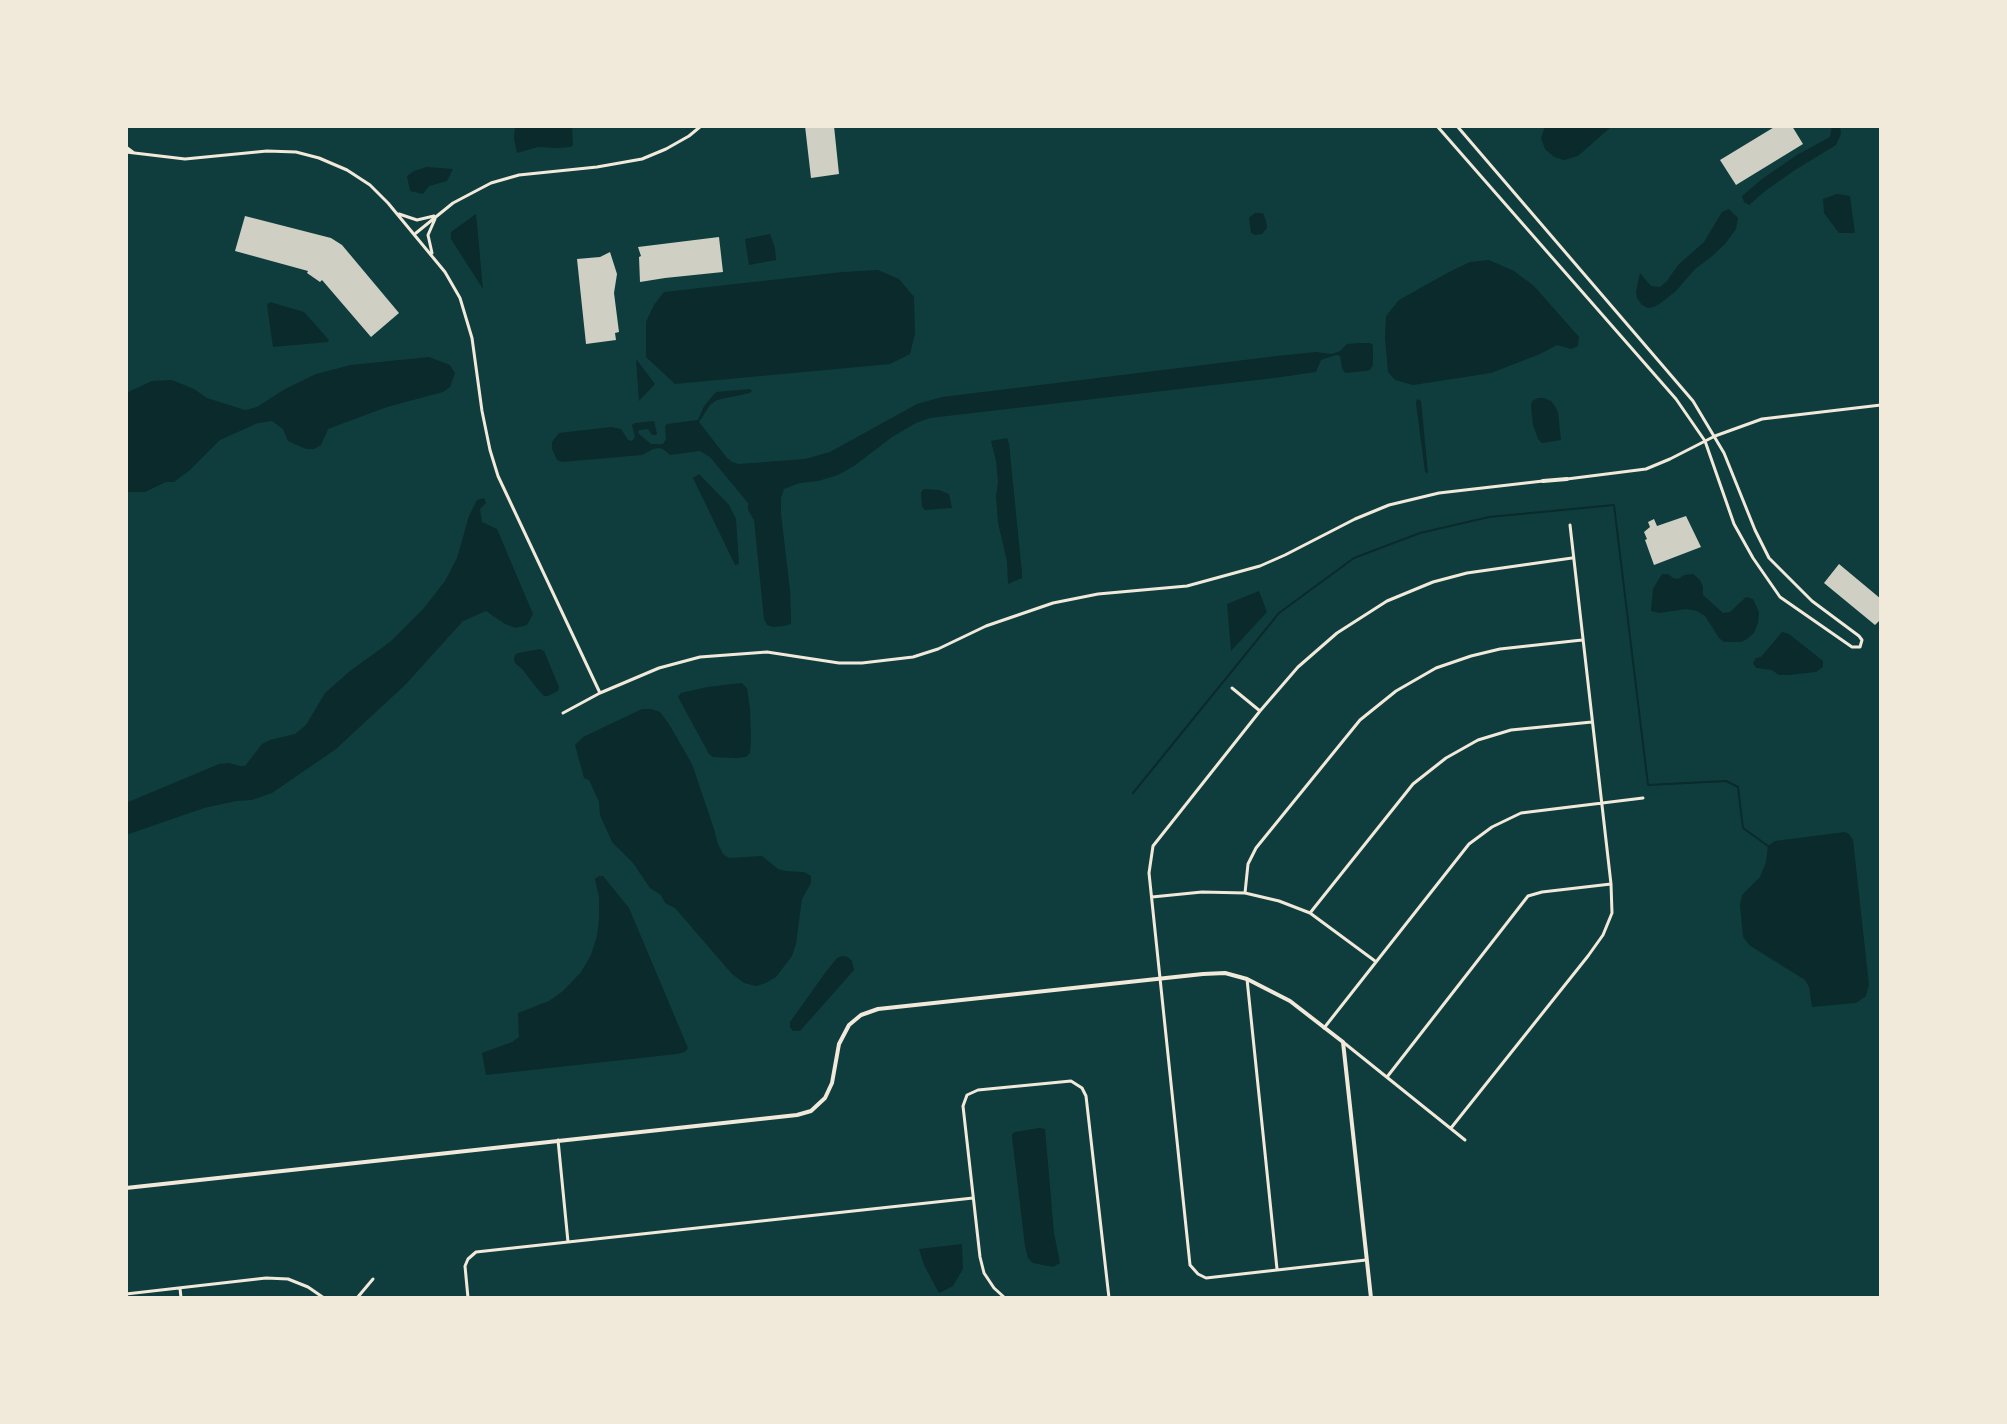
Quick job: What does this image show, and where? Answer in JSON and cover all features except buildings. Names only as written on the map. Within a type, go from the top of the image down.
[{"type":"street","points":[[415,235],[460,198],[491,183],[516,176],[642,159],[666,149],[701,126]]},
{"type":"street","points":[[1437,126],[1676,399],[1705,441],[1734,524],[1780,597],[1852,647],[1860,647],[1862,640],[1859,636],[1812,601],[1769,558],[1724,453],[1693,401],[1457,126]]},
{"type":"street","points":[[126,150],[173,159],[267,151],[312,156],[355,175],[370,185],[396,212],[455,288],[474,348],[487,437],[498,476],[600,693]]},
{"type":"street","points":[[396,212],[417,220],[437,215]]},
{"type":"street","points":[[433,256],[428,240],[437,215]]},
{"type":"street","points":[[563,713],[600,693],[659,668],[700,657],[767,652],[839,663],[862,663],[913,657],[938,649],[986,626],[1053,603],[1098,594],[1187,586],[1260,566],[1389,505],[1439,493],[1646,469],[1715,436],[1762,419],[1881,405]]},
{"type":"street","points":[[1451,1128],[1603,935],[1612,913],[1570,525]]},
{"type":"street","points":[[1367,1260],[1206,1278],[1190,1265],[1149,873],[1153,846],[1298,667],[1337,633],[1387,601],[1433,582],[1467,573],[1572,558]]},
{"type":"street","points":[[1245,893],[1248,864],[1256,848],[1360,720],[1396,691],[1436,668],[1471,656],[1500,649],[1582,640]]},
{"type":"street","points":[[1232,688],[1260,711]]},
{"type":"street","points":[[1310,913],[1413,784],[1446,758],[1478,740],[1511,730],[1592,722]]},
{"type":"street","points":[[1324,1028],[1469,844],[1492,827],[1521,813],[1643,798]]},
{"type":"street","points":[[1387,1077],[1528,896],[1611,884]]},
{"type":"street","points":[[1152,897],[1202,892],[1245,893],[1279,901],[1310,913],[1375,961]]},
{"type":"street","points":[[126,1188],[797,1115],[811,1111],[825,1098],[832,1083],[839,1044],[849,1025],[861,1015],[878,1009],[1225,973],[1247,979],[1290,1001],[1465,1140]]},
{"type":"street","points":[[1247,979],[1278,1270]]},
{"type":"street","points":[[1343,1042],[1371,1298]]},
{"type":"street","points":[[1002,1297],[984,1273],[980,1257],[963,1106],[967,1095],[978,1090],[1071,1081],[1082,1088],[1086,1096],[1109,1298]]},
{"type":"street","points":[[558,1140],[568,1242]]},
{"type":"street","points":[[468,1298],[465,1266],[476,1252],[973,1198]]},
{"type":"street","points":[[126,1294],[266,1278],[288,1279],[324,1298]]},
{"type":"street","points":[[357,1298],[373,1279]]},
{"type":"street","points":[[180,1288],[181,1298]]},
{"type":"water","points":[[515,126],[572,126],[573,145],[538,147],[517,153]]},
{"type":"water","points":[[1545,126],[1612,126],[1578,156],[1564,160],[1554,157],[1545,149],[1541,138]]},
{"type":"water","points":[[1832,126],[1840,126],[1841,134],[1836,145],[1795,170],[1749,205],[1744,202],[1742,196],[1762,179],[1830,137]]},
{"type":"water","points":[[427,167],[453,169],[447,181],[429,186],[423,194],[410,191],[407,176]]},
{"type":"water","points":[[1837,194],[1850,196],[1855,233],[1839,233],[1824,213],[1823,199]]},
{"type":"water","points":[[1729,209],[1738,218],[1736,229],[1725,244],[1662,302],[1648,308],[1642,305],[1636,291],[1640,273],[1651,286],[1660,287],[1678,265],[1704,242],[1722,212]]},
{"type":"water","points":[[1255,213],[1263,213],[1266,221],[1267,228],[1262,234],[1251,233],[1249,218]]},
{"type":"water","points":[[476,214],[483,289],[451,239],[451,232]]},
{"type":"water","points":[[770,234],[776,260],[749,265],[745,239]]},
{"type":"water","points":[[1489,260],[1514,271],[1534,286],[1579,337],[1578,346],[1571,349],[1557,345],[1491,373],[1413,385],[1395,380],[1388,372],[1386,316],[1399,300],[1449,272],[1470,262]]},
{"type":"water","points":[[878,270],[899,279],[914,297],[915,334],[910,354],[890,364],[675,384],[646,357],[646,322],[664,292]]},
{"type":"water","points":[[270,302],[304,312],[328,342],[273,347],[267,305]]},
{"type":"water","points":[[1347,344],[1373,345],[1373,365],[1370,370],[1345,373],[1340,356],[1336,355],[1321,360],[1316,372],[930,418],[916,423],[838,475],[784,489],[781,514],[791,624],[784,626],[767,625],[764,619],[754,520],[748,503],[710,457],[700,451],[670,455],[659,448],[642,455],[562,462],[557,460],[552,449],[552,442],[559,433],[611,427],[621,429],[632,441],[635,437],[632,425],[654,421],[656,435],[648,429],[639,430],[638,433],[651,444],[663,444],[667,424],[698,420],[704,406],[716,392],[750,389],[750,393],[717,400],[699,422],[732,462],[805,459],[830,452],[917,404],[942,397],[1277,356],[1316,352],[1331,354]]},
{"type":"water","points":[[429,357],[450,365],[455,373],[450,387],[443,392],[387,407],[328,429],[321,445],[314,449],[288,441],[283,429],[272,421],[258,423],[220,440],[174,482],[166,482],[145,492],[126,492],[126,393],[152,381],[172,380],[207,398],[245,410],[257,407],[316,374],[351,365]]},
{"type":"water","points":[[636,359],[655,384],[639,401]]},
{"type":"water","points":[[1538,398],[1551,401],[1556,408],[1561,440],[1542,443],[1538,439],[1531,406],[1532,401]]},
{"type":"water","points":[[1417,399],[1421,401],[1428,473],[1425,472]]},
{"type":"water","points":[[1007,438],[1022,573],[1022,578],[1008,584],[1007,561],[998,523],[998,482],[991,441]]},
{"type":"water","points":[[699,474],[729,505],[736,519],[739,564],[735,565],[693,478]]},
{"type":"water","points":[[924,489],[949,494],[952,508],[925,510],[921,492]]},
{"type":"water","points":[[484,498],[486,503],[480,509],[482,522],[497,529],[533,614],[527,625],[516,628],[486,611],[463,621],[406,684],[336,749],[272,793],[252,800],[204,808],[126,835],[126,803],[219,764],[245,766],[262,744],[295,734],[306,725],[325,693],[390,642],[424,608],[445,581],[457,558],[469,516],[477,500]]},
{"type":"water","points":[[1662,574],[1678,579],[1693,574],[1700,580],[1703,595],[1723,613],[1730,612],[1746,597],[1753,599],[1759,612],[1754,633],[1741,642],[1724,642],[1705,616],[1697,611],[1651,611],[1653,589]]},
{"type":"water","points":[[1259,591],[1267,612],[1231,651],[1227,604]]},
{"type":"water","points":[[1782,632],[1789,634],[1823,661],[1823,667],[1816,672],[1789,675],[1756,668],[1753,663],[1756,658],[1761,657]]},
{"type":"water","points":[[544,651],[559,687],[558,691],[548,696],[540,692],[514,659],[518,653]]},
{"type":"water","points":[[742,683],[747,688],[750,709],[750,753],[737,758],[713,757],[678,697],[681,693],[707,687]]},
{"type":"water","points":[[642,709],[660,712],[692,764],[723,854],[729,858],[762,856],[778,869],[804,872],[811,876],[811,883],[802,899],[792,956],[776,977],[766,983],[756,986],[744,983],[732,974],[675,908],[650,888],[633,863],[612,842],[600,815],[599,802],[589,780],[584,778],[575,745],[583,737]]},
{"type":"water","points":[[1845,832],[1853,840],[1869,985],[1866,996],[1856,1003],[1812,1007],[1805,980],[1749,945],[1743,937],[1740,905],[1742,895],[1760,877],[1768,846],[1775,841]]},
{"type":"water","points":[[603,876],[629,908],[688,1048],[677,1054],[486,1075],[482,1053],[519,1037],[518,1013],[549,1001],[563,991],[581,972],[591,955],[599,918],[595,879]]},
{"type":"water","points":[[842,956],[852,961],[854,970],[800,1031],[793,1031],[790,1022],[825,973]]},
{"type":"water","points":[[1045,1129],[1054,1233],[1060,1263],[1053,1267],[1033,1263],[1028,1258],[1012,1137],[1015,1132]]},
{"type":"water","points":[[962,1244],[963,1269],[953,1286],[939,1293],[919,1249]]},
{"type":"waterway","points":[[1133,793],[1279,613],[1354,558],[1420,533],[1489,517],[1614,505],[1648,785],[1726,781],[1738,787],[1743,828],[1768,846]]}]
